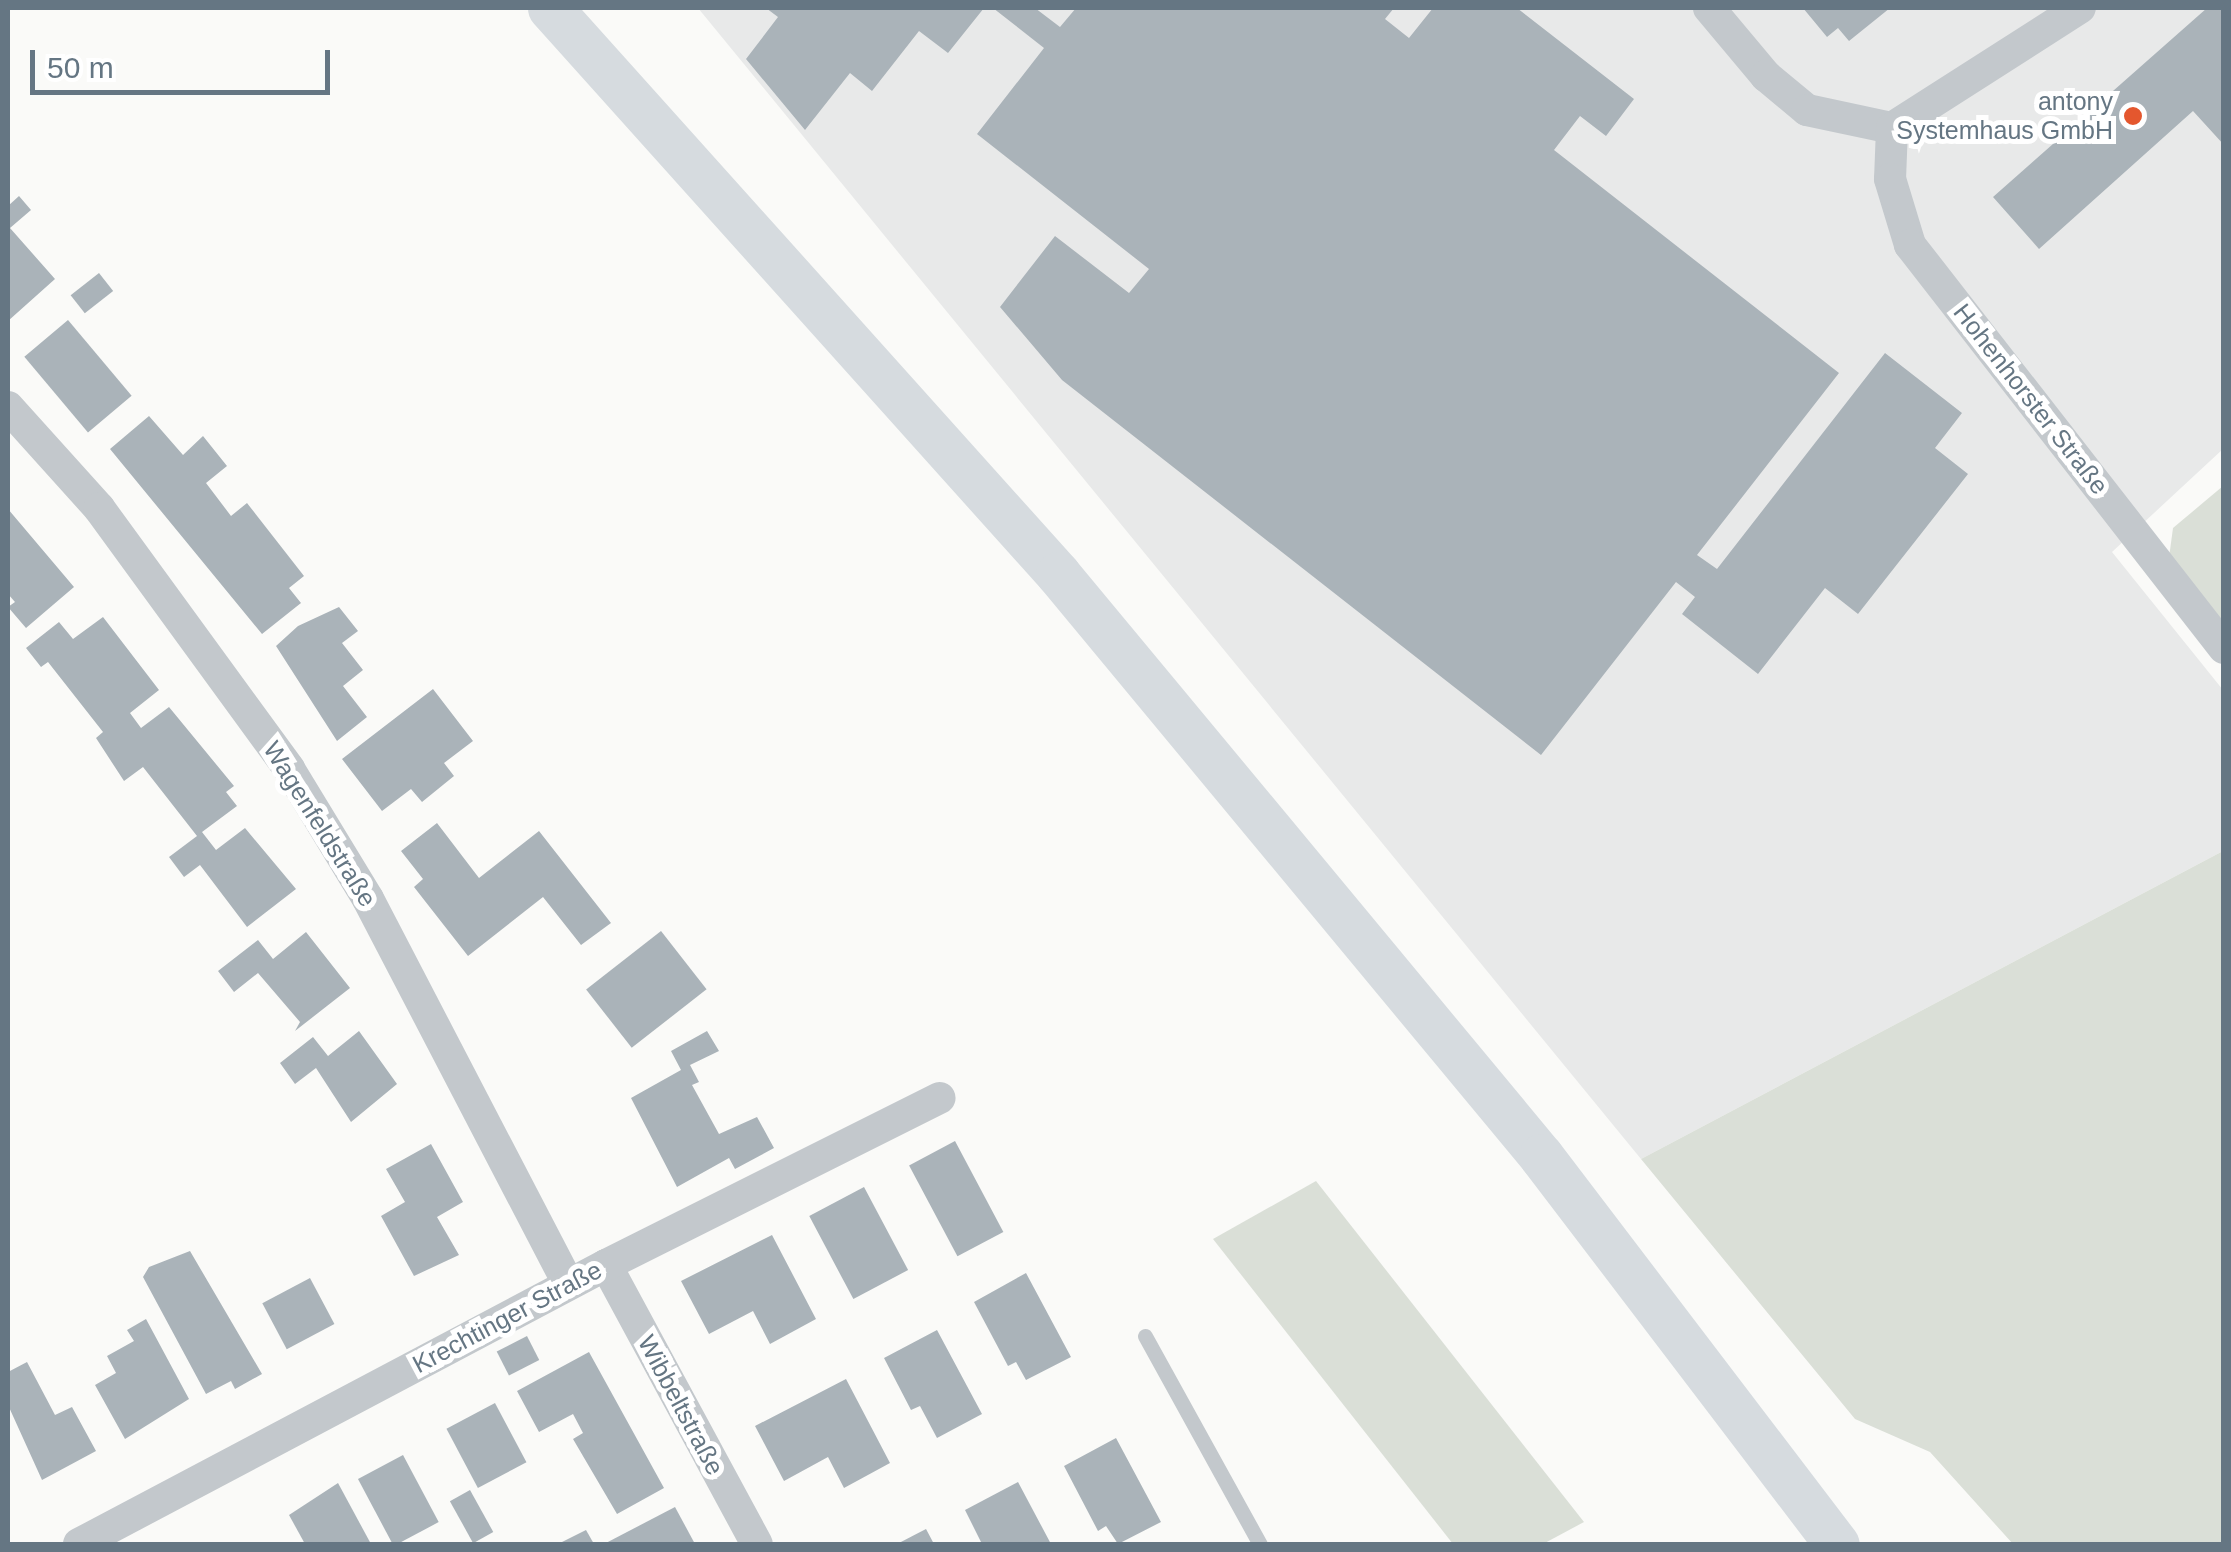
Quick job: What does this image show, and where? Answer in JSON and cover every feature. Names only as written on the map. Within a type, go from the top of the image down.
[{"type":"main road","points":[[550,8],[1058,574],[1541,1156],[1837,1544]]},
{"type":"street","points":[[1710,8],[1766,76],[1807,110],[1892,128],[2080,8]]},
{"type":"street","name":"Hohenhorster Straße","points":[[1892,128],[1890,180],[1910,245],[2224,648]]},
{"type":"street","name":"Wagenfeldstraße","points":[[8,407],[100,508],[289,769],[368,899],[568,1284]]},
{"type":"street","name":"Krechtinger Straße","points":[[79,1544],[606,1264],[939,1098]]},
{"type":"street","name":"Wibbeltstraße","points":[[606,1264],[757,1544]]},
{"type":"lane","points":[[1145,1336],[1260,1544]]},
{"type":"shaded area","points":[[698,8],[2223,8],[2223,449],[2112,552],[2223,690],[2223,851],[1641,1159]]},
{"type":"shaded area","points":[[2223,486],[2223,635],[2168,565],[2173,528]]},
{"type":"shaded area","points":[[2223,851],[2223,1544],[2013,1544],[1930,1452],[1855,1419],[1641,1159]]},
{"type":"shaded area","points":[[1316,1181],[1584,1522],[1543,1544],[1453,1544],[1213,1239]]},
{"type":"building","points":[[766,8],[984,8],[948,53],[919,31],[872,91],[850,73],[805,130],[746,59],[778,17]]},
{"type":"building","points":[[993,8],[1035,8],[1060,27],[1076,8],[1394,8],[1385,19],[1409,38],[1433,8],[1517,8],[1634,99],[1606,136],[1580,116],[1554,150],[1839,373],[1697,555],[1717,569],[1885,353],[1962,413],[1935,448],[1968,474],[1858,614],[1825,588],[1758,674],[1682,614],[1695,597],[1676,582],[1541,755],[1062,380],[1000,307],[1055,236],[1129,293],[1149,269],[977,134],[1044,48]]},
{"type":"building","points":[[1803,8],[1890,8],[1849,41],[1838,28],[1827,37]]},
{"type":"building","points":[[2207,8],[2224,8],[2224,145],[2193,111],[2039,249],[1993,197]]},
{"type":"building","points":[[19,196],[31,210],[10,228],[55,279],[8,321],[8,206]]},
{"type":"building","points":[[99,273],[113,291],[85,313],[71,295]]},
{"type":"building","points":[[68,320],[132,396],[88,432],[24,357]]},
{"type":"building","points":[[149,416],[183,455],[203,436],[227,466],[206,483],[231,516],[247,503],[304,576],[289,588],[301,603],[262,634],[110,449]]},
{"type":"building","points":[[8,509],[74,587],[26,628],[8,607],[15,602],[8,594]]},
{"type":"building","points":[[339,607],[358,631],[342,643],[363,670],[343,686],[367,717],[337,741],[276,646],[298,626]]},
{"type":"building","points":[[103,617],[159,690],[130,713],[141,728],[169,707],[234,786],[226,792],[237,806],[202,832],[216,850],[245,828],[296,889],[247,927],[200,865],[184,877],[169,857],[197,836],[143,767],[124,781],[96,738],[103,732],[48,662],[41,667],[26,648],[59,622],[73,639]]},
{"type":"building","points":[[433,689],[473,741],[444,763],[454,776],[422,802],[411,789],[382,811],[342,759]]},
{"type":"building","points":[[437,823],[479,878],[539,831],[611,923],[581,945],[543,897],[468,956],[414,887],[423,879],[401,851]]},
{"type":"building","points":[[661,931],[707,989],[632,1048],[586,989]]},
{"type":"building","points":[[306,932],[350,988],[295,1031],[300,1022],[258,973],[234,992],[218,971],[258,940],[273,959]]},
{"type":"building","points":[[359,1031],[397,1084],[351,1122],[316,1068],[295,1084],[280,1063],[313,1037],[328,1056]]},
{"type":"building","points":[[707,1031],[719,1051],[690,1065],[699,1082],[692,1085],[719,1134],[757,1117],[774,1148],[735,1169],[729,1158],[677,1187],[631,1098],[681,1070],[671,1051]]},
{"type":"building","points":[[955,1141],[1003,1232],[957,1256],[909,1165]]},
{"type":"building","points":[[431,1144],[463,1202],[437,1217],[459,1255],[414,1276],[381,1216],[405,1202],[386,1169]]},
{"type":"building","points":[[864,1187],[908,1270],[853,1299],[809,1216]]},
{"type":"building","points":[[772,1235],[816,1319],[770,1344],[753,1311],[709,1334],[681,1281]]},
{"type":"building","points":[[190,1251],[262,1374],[235,1389],[231,1381],[206,1394],[143,1277],[149,1267]]},
{"type":"building","points":[[1026,1273],[1071,1357],[1026,1380],[1016,1362],[1008,1366],[974,1302]]},
{"type":"building","points":[[310,1278],[334,1324],[287,1349],[262,1303]]},
{"type":"building","points":[[146,1319],[189,1399],[125,1439],[95,1385],[116,1373],[107,1356],[134,1341],[127,1330]]},
{"type":"building","points":[[937,1330],[982,1414],[937,1438],[920,1406],[911,1410],[884,1358]]},
{"type":"building","points":[[527,1336],[539,1360],[509,1375],[497,1351]]},
{"type":"building","points":[[589,1352],[664,1488],[617,1514],[573,1439],[583,1433],[573,1414],[539,1432],[517,1391]]},
{"type":"building","points":[[27,1362],[55,1415],[72,1407],[96,1451],[42,1480],[8,1405],[8,1372]]},
{"type":"building","points":[[846,1379],[890,1463],[844,1488],[828,1457],[784,1481],[755,1426]]},
{"type":"building","points":[[495,1403],[526,1462],[478,1488],[446,1429]]},
{"type":"building","points":[[1116,1438],[1161,1522],[1118,1544],[1106,1526],[1098,1531],[1064,1466]]},
{"type":"building","points":[[403,1455],[439,1522],[393,1544],[358,1479]]},
{"type":"building","points":[[1018,1482],[1051,1544],[982,1544],[965,1510]]},
{"type":"building","points":[[338,1483],[371,1544],[305,1544],[289,1515]]},
{"type":"building","points":[[470,1490],[493,1532],[473,1543],[450,1501]]},
{"type":"building","points":[[675,1507],[695,1544],[604,1544]]},
{"type":"building","points":[[926,1529],[934,1544],[897,1544]]},
{"type":"building","points":[[586,1530],[594,1544],[558,1544]]},
{"type":"place","name":"antony Systemhaus GmbH","points":[[2133,116]]}]
